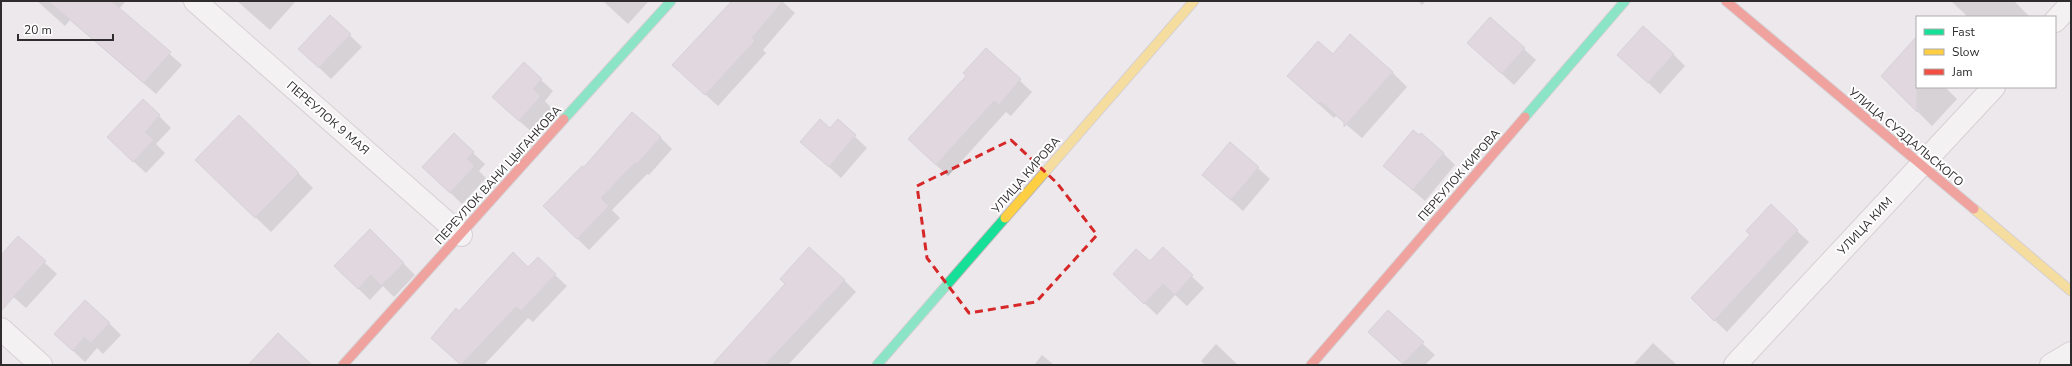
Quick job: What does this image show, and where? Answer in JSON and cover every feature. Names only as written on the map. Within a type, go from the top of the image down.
[{"type":"street","name":"ПЕРЕУЛОК 9 МАЯ","points":[[195,1],[460,235]]},
{"type":"street","name":"ПЕРЕУЛОК ВАНИ ЦЫГАНКОВА","points":[[343,365],[671,1]]},
{"type":"street","name":"УЛИЦА КИРОВА","points":[[877,365],[1194,1]]},
{"type":"street","name":"ПЕРЕУЛОК КИРОВА","points":[[1312,365],[1625,1]]},
{"type":"street","name":"УЛИЦА СУЗДАЛЬСКОГО","points":[[1726,1],[2071,291]]},
{"type":"street","points":[[2056,20],[2071,4]]},
{"type":"street","name":"УЛИЦА КИМ","points":[[1735,365],[1993,88]]},
{"type":"street","points":[[1,329],[41,365]]},
{"type":"street","points":[[2051,365],[2071,353]]},
{"type":"highlighted area","points":[[1011,140],[1057,183],[1097,235],[1036,302],[969,313],[927,258],[917,186]]},
{"type":"building","points":[[48,1],[111,1],[171,52],[144,83]]},
{"type":"building","points":[[732,1],[783,1],[752,38],[755,41],[705,95],[672,65]]},
{"type":"building","points":[[330,15],[351,34],[319,68],[298,49]]},
{"type":"building","points":[[1490,17],[1525,48],[1502,74],[1467,43]]},
{"type":"building","points":[[1643,26],[1674,54],[1648,83],[1617,55]]},
{"type":"building","points":[[1350,34],[1393,72],[1344,127],[1344,122],[1321,102],[1319,104],[1287,76],[1318,41],[1333,54]]},
{"type":"building","points":[[1916,37],[1917,112],[1881,76]]},
{"type":"building","points":[[986,48],[1021,79],[999,105],[994,101],[936,165],[908,139],[966,76],[963,73]]},
{"type":"building","points":[[524,62],[542,79],[533,89],[541,96],[519,121],[492,97]]},
{"type":"building","points":[[143,99],[160,115],[145,132],[154,140],[133,162],[107,137]]},
{"type":"building","points":[[632,112],[661,137],[637,164],[635,163],[601,198],[609,206],[577,239],[543,206],[582,166],[584,167]]},
{"type":"building","points":[[239,115],[299,173],[255,218],[195,160]]},
{"type":"building","points":[[820,119],[830,128],[838,119],[856,135],[829,167],[800,142]]},
{"type":"building","points":[[1413,130],[1419,135],[1421,133],[1444,153],[1413,190],[1383,166]]},
{"type":"building","points":[[454,133],[474,152],[467,159],[475,166],[450,193],[422,167]]},
{"type":"building","points":[[1230,142],[1259,167],[1231,200],[1202,175]]},
{"type":"building","points":[[1771,204],[1798,230],[1714,321],[1691,298],[1750,235],[1746,231]]},
{"type":"building","points":[[370,229],[404,263],[381,286],[371,275],[358,289],[334,266]]},
{"type":"building","points":[[18,236],[46,261],[1,311],[1,255]]},
{"type":"building","points":[[809,247],[845,280],[765,365],[712,365],[785,284],[780,279]]},
{"type":"building","points":[[1163,247],[1193,275],[1175,295],[1163,284],[1144,304],[1113,274],[1136,249],[1150,261]]},
{"type":"building","points":[[513,252],[528,267],[538,257],[556,274],[521,311],[516,307],[461,365],[431,338],[456,308],[459,311]]},
{"type":"building","points":[[85,300],[110,323],[91,343],[84,337],[73,351],[54,334]]},
{"type":"building","points":[[1388,310],[1424,342],[1403,364],[1368,332]]},
{"type":"building","points":[[278,333],[312,365],[248,365]]},
{"type":"traffic: fast","points":[[564,119],[671,1]]},
{"type":"traffic: fast","points":[[1525,117],[1625,1]]},
{"type":"traffic: fast","points":[[877,365],[1005,218]]},
{"type":"traffic: slow","points":[[1005,218],[1194,1]]},
{"type":"traffic: slow","points":[[1974,209],[2071,291]]},
{"type":"traffic: jam","points":[[1726,1],[1974,209]]},
{"type":"traffic: jam","points":[[1311,365],[1525,117]]},
{"type":"traffic: jam","points":[[343,365],[564,119]]}]
